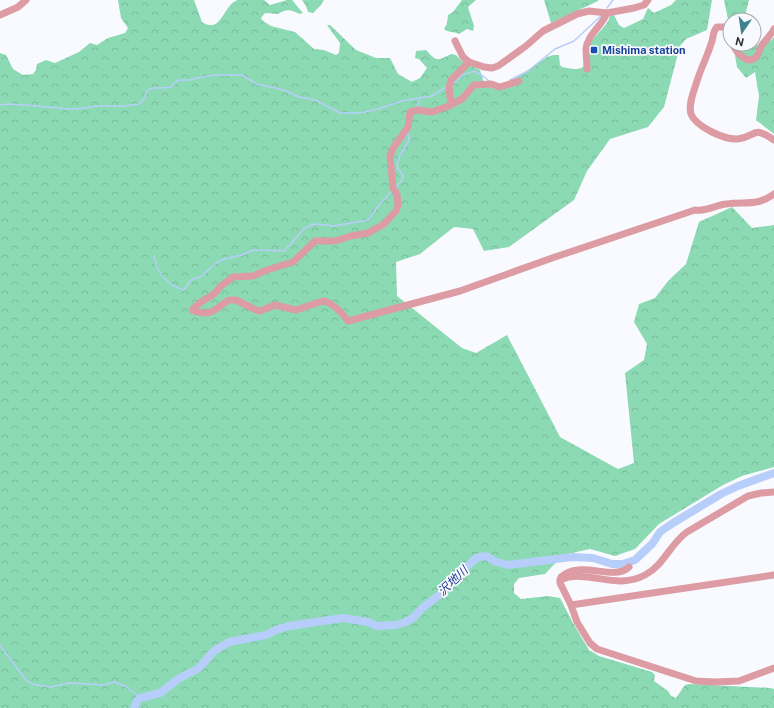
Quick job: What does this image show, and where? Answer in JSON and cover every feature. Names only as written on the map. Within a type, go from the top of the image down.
[{"type":"street","points":[[0,15],[18,7],[26,0]]},
{"type":"street","points":[[455,41],[463,57],[469,62],[492,68],[498,66],[526,46],[543,31],[582,12],[599,11],[607,13],[644,5],[648,0]]},
{"type":"street","points":[[587,69],[586,48],[607,13]]},
{"type":"street","points":[[722,27],[717,28],[714,31],[712,42],[701,68],[690,106],[691,113],[694,118],[718,136],[738,139],[762,132],[774,140]]},
{"type":"street","points":[[762,45],[772,34],[774,29]]},
{"type":"street","points":[[737,52],[741,57],[748,60],[757,56],[759,52]]},
{"type":"street","points":[[451,105],[449,87],[451,80],[469,62]]},
{"type":"street","points":[[519,81],[500,87],[491,84],[474,85],[462,100],[451,105],[432,112],[418,110],[410,112],[408,127],[390,154],[393,188],[397,194],[398,205],[396,211],[384,224],[368,233],[356,234],[335,241],[315,241],[293,262],[253,276],[233,277],[214,294],[198,304],[193,311],[215,311],[229,300],[236,300],[260,311],[276,305],[296,310],[323,301],[332,305],[348,321],[460,291],[695,210],[700,211],[726,204],[746,204],[758,202],[774,194]]},
{"type":"street","points":[[560,580],[583,576],[615,581],[628,581],[638,578],[654,569],[662,561],[678,538],[687,532],[748,496],[774,492]]},
{"type":"street","points":[[629,567],[620,572],[582,569],[563,574],[561,577],[560,580],[562,588],[571,605],[577,622],[590,644],[597,649],[689,679],[715,682],[739,681],[774,668]]},
{"type":"street","points":[[571,605],[774,575]]},
{"type":"green space","points":[[118,0],[194,0],[202,22],[209,25],[214,25],[229,7],[238,0],[264,0],[270,5],[292,0],[303,13],[300,14],[287,10],[278,14],[265,13],[261,18],[271,26],[295,32],[314,49],[324,50],[336,55],[339,53],[340,43],[327,25],[330,25],[356,50],[376,58],[390,58],[398,74],[412,82],[420,78],[427,68],[419,59],[415,58],[416,51],[426,50],[437,59],[451,54],[456,55],[462,61],[480,70],[485,86],[497,89],[547,57],[553,55],[559,55],[560,65],[562,67],[575,69],[583,67],[589,58],[590,44],[607,23],[610,16],[614,15],[619,25],[624,28],[643,19],[648,8],[654,13],[671,5],[676,0],[712,0],[707,30],[686,39],[680,46],[664,107],[648,127],[610,139],[587,171],[574,200],[509,247],[484,251],[473,229],[454,227],[420,254],[396,262],[397,296],[462,348],[476,353],[507,335],[560,437],[618,469],[634,463],[625,373],[644,360],[647,344],[634,322],[639,304],[655,298],[668,281],[686,264],[699,222],[732,207],[752,228],[774,225],[774,467],[742,476],[723,485],[659,524],[635,549],[615,556],[590,549],[563,555],[545,574],[519,578],[514,584],[514,593],[521,599],[548,596],[560,598],[589,650],[599,656],[652,672],[655,675],[654,681],[668,691],[671,696],[676,698],[685,685],[689,684],[770,688],[774,689],[774,708],[0,708],[0,53],[6,55],[13,69],[23,75],[33,74],[36,70],[37,64],[46,60],[55,63],[79,52],[90,43],[97,45],[108,38],[125,33],[128,28],[121,18]]},
{"type":"green space","points":[[302,0],[324,0],[313,13],[308,12]]},
{"type":"green space","points":[[462,0],[476,0],[468,7],[474,26],[473,31],[467,29],[459,34],[449,32],[444,29],[447,24],[448,15],[453,12]]},
{"type":"green space","points":[[544,0],[599,0],[551,23]]},
{"type":"green space","points":[[724,0],[749,0],[746,12],[726,12]]},
{"type":"green space","points":[[774,37],[774,134],[756,120],[759,96],[755,72],[746,78],[737,67],[734,52],[762,52],[762,44]]},
{"type":"waterway","points":[[607,8],[613,0]]},
{"type":"waterway","points":[[510,80],[528,71],[555,49],[574,41],[602,15]]},
{"type":"waterway","points":[[453,84],[461,76],[474,71],[489,81]]},
{"type":"waterway","points":[[0,105],[9,104],[69,109],[97,106],[125,106],[139,104],[145,98],[148,90],[154,88],[171,87],[178,80],[191,80],[215,75],[242,75],[257,84],[284,90],[299,97],[315,100],[340,113],[360,113],[402,101],[432,96],[446,87]]},
{"type":"waterway","points":[[417,108],[420,97]]},
{"type":"waterway","points":[[395,188],[402,180],[403,175],[398,169],[397,165],[400,155],[409,140],[408,133]]},
{"type":"waterway","points":[[154,256],[155,262],[164,278],[168,282],[184,290],[191,280],[200,277],[216,263],[224,259],[242,255],[253,250],[284,251],[304,229],[311,225],[334,226],[368,220],[392,191]]},
{"type":"waterway","name":"沢地川","points":[[134,708],[140,698],[160,693],[178,679],[199,668],[214,651],[229,642],[266,635],[289,626],[343,618],[368,622],[377,626],[396,625],[406,622],[446,590],[456,577],[476,558],[483,556],[488,557],[494,561],[508,565],[572,557],[593,558],[612,564],[623,564],[635,560],[652,544],[660,532],[673,523],[721,494],[774,473]]},
{"type":"waterway","points":[[0,645],[25,679],[32,684],[50,687],[70,683],[104,685],[114,682],[125,686],[141,698]]},
{"type":"place","name":"Mishima station","points":[[594,50]]}]
